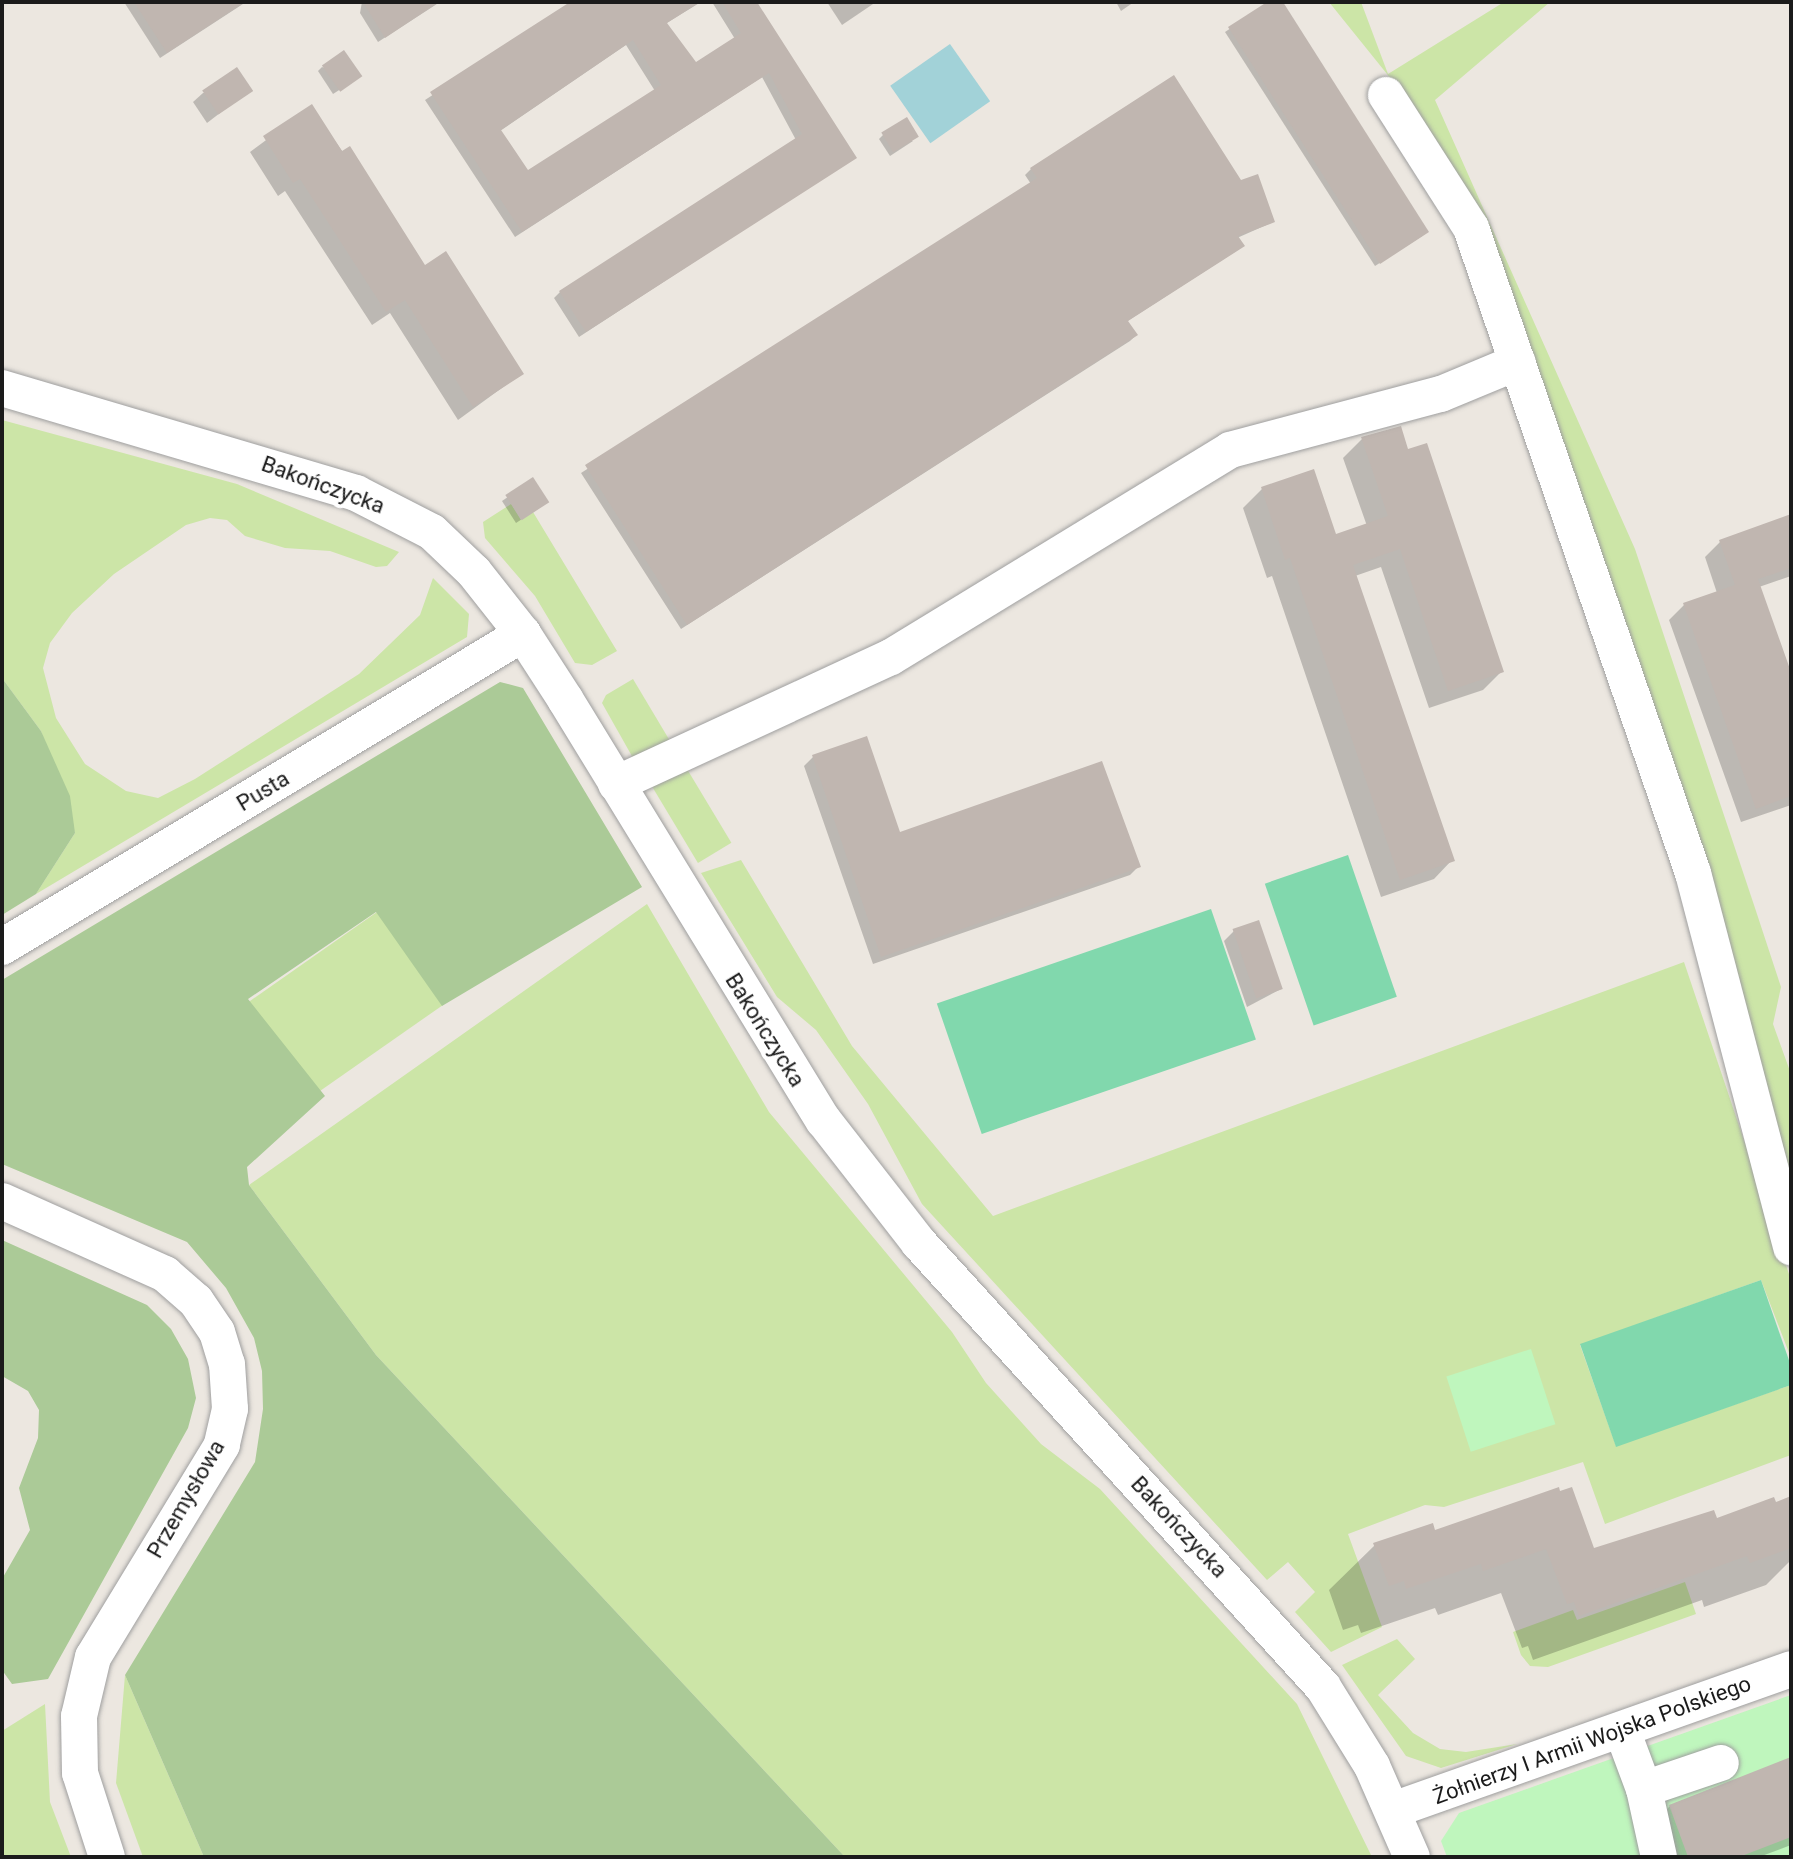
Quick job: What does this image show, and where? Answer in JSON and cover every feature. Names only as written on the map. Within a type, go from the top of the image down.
[{"type":"street","points":[[1386,95],[1471,228],[1693,873],[1791,1247]]},
{"type":"street","points":[[616,784],[891,657],[1230,450],[1441,394],[1518,362]]},
{"type":"street","name":"Bakończycka","points":[[2,388],[356,493],[432,532],[474,572],[523,634],[756,1018],[861,1170],[941,1268],[1295,1653],[1348,1722],[1393,1810],[1412,1857]]},
{"type":"street","name":"Pusta","points":[[2,947],[523,634]]},
{"type":"street","name":"Przemysłowa","points":[[2,1201],[165,1274],[196,1301],[217,1332],[227,1364],[230,1409],[222,1445],[93,1657],[79,1716],[80,1773],[107,1857]]},
{"type":"street","name":"Żołnierzy I Armii Wojska Polskiego","points":[[1393,1810],[1791,1669]]},
{"type":"street","points":[[1622,1730],[1644,1789],[1659,1857]]},
{"type":"street","points":[[1644,1789],[1721,1763]]},
{"type":"green space","points":[[1329,2],[1361,2],[1388,74],[1504,2],[1550,2],[1435,100],[1635,549],[1755,908],[1781,987],[1773,1024],[1791,1074],[1791,1174],[1488,229],[1387,74]]},
{"type":"green space","points":[[2,420],[237,484],[399,552],[387,566],[376,567],[330,551],[285,548],[245,536],[227,520],[210,518],[186,525],[114,574],[72,613],[50,643],[43,668],[56,718],[85,764],[126,791],[158,798],[195,779],[359,674],[420,615],[433,578],[469,614],[467,637],[36,894],[75,833],[41,731],[2,678]]},
{"type":"green space","points":[[511,504],[521,520],[533,512],[617,651],[592,665],[575,663],[535,596],[485,538],[483,522]]},
{"type":"green space","points":[[2,678],[41,731],[70,796],[75,833],[36,894],[2,915]]},
{"type":"green space","points":[[633,679],[673,746],[633,758],[602,703],[606,695]]},
{"type":"green space","points":[[500,682],[523,688],[642,887],[442,1006],[376,912],[248,999],[325,1096],[247,1167],[249,1185],[376,1355],[845,1857],[204,1857],[125,1675],[255,1462],[263,1409],[262,1371],[254,1338],[226,1288],[187,1242],[2,1164],[2,980]]},
{"type":"green space","points":[[684,764],[731,843],[698,863],[651,784]]},
{"type":"green space","points":[[1348,855],[1397,997],[1314,1025],[1265,884]]},
{"type":"green space","points":[[741,860],[852,1046],[993,1216],[1684,962],[1791,1280],[1791,1358],[1761,1280],[1580,1345],[1616,1446],[1791,1385],[1791,1455],[1605,1524],[1583,1462],[1444,1507],[1425,1505],[1348,1534],[1382,1627],[1331,1652],[1295,1612],[1315,1592],[1288,1562],[1267,1580],[922,1204],[868,1104],[816,1030],[777,997],[701,873]]},
{"type":"green space","points":[[647,904],[769,1112],[952,1332],[986,1383],[1041,1444],[1100,1489],[1297,1704],[1372,1857],[845,1857],[376,1355],[249,1185]]},
{"type":"green space","points":[[1211,909],[1256,1039],[982,1134],[937,1003]]},
{"type":"green space","points":[[377,912],[442,1005],[315,1095],[249,1001]]},
{"type":"green space","points":[[2,1240],[147,1305],[171,1329],[188,1359],[196,1398],[188,1428],[48,1679],[12,1684],[2,1670],[2,1579],[30,1530],[19,1488],[38,1438],[39,1410],[28,1391],[2,1376]]},
{"type":"green space","points":[[1761,1280],[1791,1366],[1791,1385],[1616,1447],[1580,1344]]},
{"type":"green space","points":[[1531,1349],[1555,1424],[1471,1452],[1446,1377]]},
{"type":"green space","points":[[1685,1582],[1696,1614],[1548,1667],[1530,1666],[1521,1655],[1513,1632],[1573,1610],[1577,1620]]},
{"type":"green space","points":[[1397,1639],[1415,1659],[1378,1695],[1413,1733],[1440,1749],[1466,1752],[1517,1744],[1441,1768],[1406,1756],[1342,1665]]},
{"type":"green space","points":[[125,1675],[204,1857],[143,1857],[116,1783]]},
{"type":"green space","points":[[1791,1695],[1791,1857],[1447,1857],[1441,1841],[1459,1813]]},
{"type":"green space","points":[[45,1704],[50,1802],[71,1857],[2,1857],[2,1731]]},
{"type":"water","points":[[950,44],[990,101],[930,143],[890,86]]},
{"type":"building","points":[[134,2],[245,2],[167,53]]},
{"type":"building","points":[[363,2],[439,2],[385,38]]},
{"type":"building","points":[[570,2],[700,2],[667,23],[696,62],[741,33],[722,2],[757,2],[857,158],[586,332],[559,291],[802,134],[769,73],[522,232],[430,92]],"holes":[[[633,40],[661,85],[528,170],[501,130]]]},
{"type":"building","points":[[1267,2],[1283,2],[1429,232],[1380,264],[1228,27]]},
{"type":"building","points":[[344,50],[362,76],[340,92],[322,65]]},
{"type":"building","points":[[237,67],[253,91],[218,115],[202,90]]},
{"type":"building","points":[[1174,75],[1241,180],[1258,174],[1275,222],[1238,236],[1245,246],[1128,321],[1138,335],[687,625],[585,465],[1037,178],[1030,168]]},
{"type":"building","points":[[312,104],[342,151],[350,146],[425,265],[446,251],[524,374],[473,407],[405,300],[386,312],[300,179],[293,183],[263,136]]},
{"type":"building","points":[[907,117],[919,137],[893,152],[881,132]]},
{"type":"building","points":[[1401,426],[1408,449],[1427,443],[1504,672],[1448,691],[1400,549],[1353,565],[1455,861],[1400,880],[1290,558],[1285,560],[1261,487],[1314,469],[1336,534],[1388,516],[1361,437]]},
{"type":"building","points":[[533,477],[549,502],[522,520],[505,495]]},
{"type":"building","points":[[1791,514],[1791,568],[1758,579],[1791,672],[1791,796],[1756,809],[1683,603],[1735,585],[1719,540]]},
{"type":"building","points":[[867,736],[900,832],[1102,761],[1141,867],[881,957],[812,755]]},
{"type":"building","points":[[1259,920],[1283,989],[1256,998],[1233,929]]},
{"type":"building","points":[[1559,1487],[1560,1491],[1572,1487],[1594,1548],[1714,1510],[1717,1518],[1774,1497],[1776,1502],[1791,1496],[1791,1548],[1750,1563],[1747,1556],[1579,1616],[1574,1602],[1567,1604],[1546,1549],[1483,1571],[1481,1564],[1406,1589],[1404,1581],[1389,1586],[1373,1543],[1433,1523],[1435,1530]]},
{"type":"building","points":[[1791,1757],[1791,1837],[1739,1857],[1688,1857],[1669,1805]]}]
